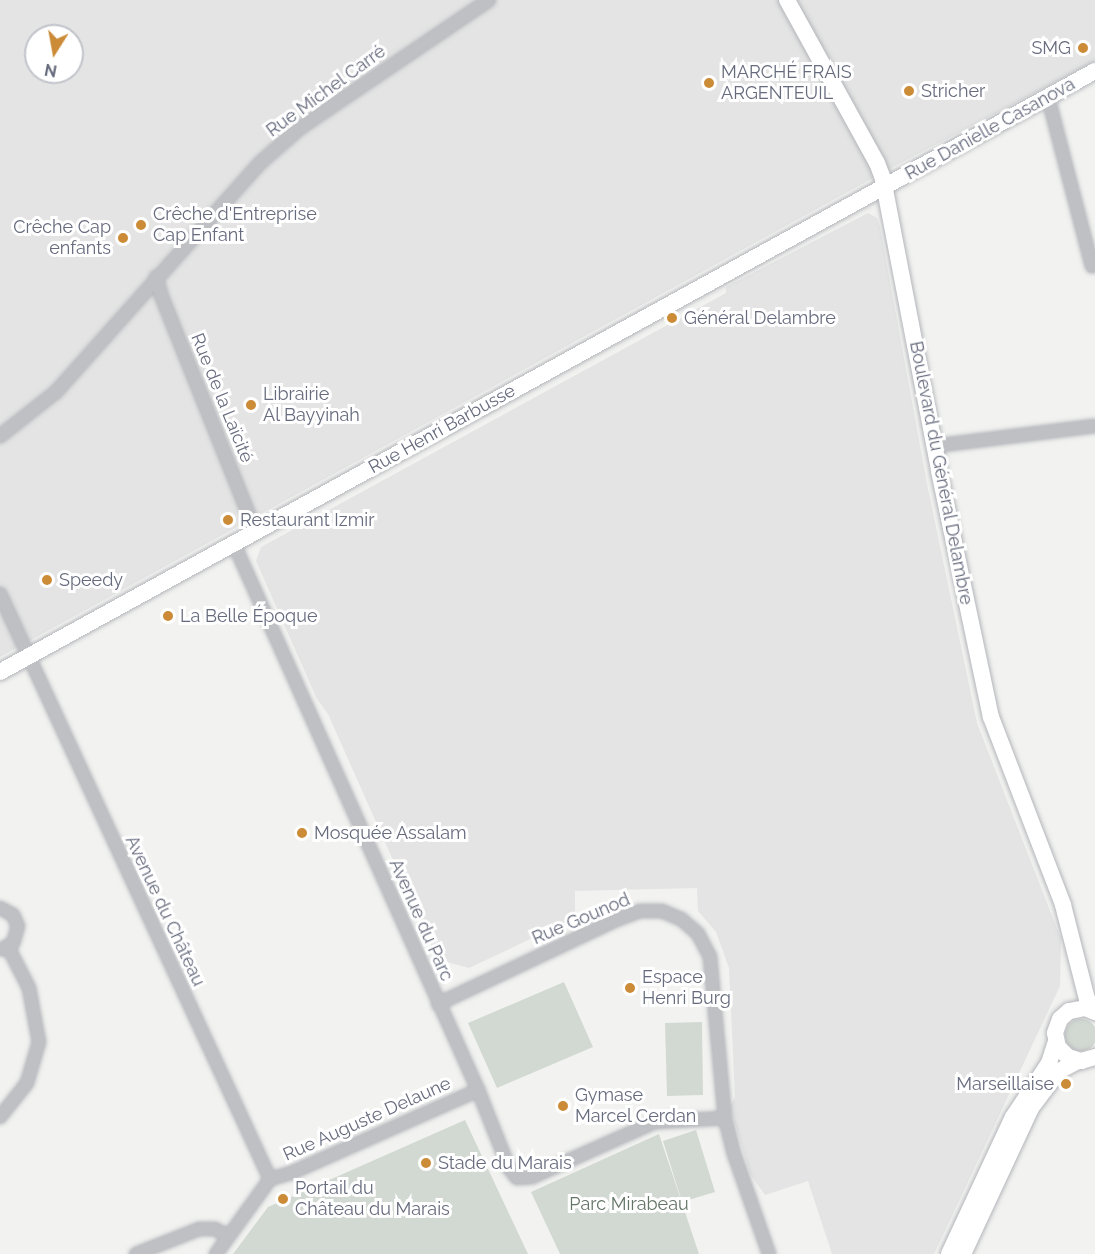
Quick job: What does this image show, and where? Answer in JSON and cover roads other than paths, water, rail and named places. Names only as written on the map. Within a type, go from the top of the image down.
[{"type":"street","name":"Rue Michel Carré","points":[[0,436],[56,392],[156,277],[260,163],[300,128],[489,0]]},
{"type":"street","name":"Boulevard du Général Delambre","points":[[787,0],[877,163],[885,186],[934,446],[991,717],[1063,904],[1087,999],[1094,1011]]},
{"type":"street","name":"Rue Danielle Casanova","points":[[885,186],[1095,72]]},
{"type":"street","points":[[1048,98],[1092,266]]},
{"type":"street","name":"Rue Henri Barbusse","points":[[0,672],[885,186]]},
{"type":"street","name":"Rue de la Laïcité","points":[[156,277],[161,295],[256,532]]},
{"type":"street","points":[[934,446],[1095,426]]},
{"type":"street","name":"Avenue du Parc","points":[[234,544],[478,1090],[509,1168],[518,1178],[532,1177],[655,1122],[725,1118]]},
{"type":"street","name":"Avenue du Château","points":[[0,594],[270,1179]]},
{"type":"street","points":[[0,908],[14,915],[18,926],[16,938],[4,948],[29,988],[39,1042],[27,1083],[0,1117]]},
{"type":"street","name":"Rue Gounod","points":[[438,1004],[640,911],[662,911],[681,919],[698,934],[710,957],[725,1118],[733,1151],[769,1254]]},
{"type":"street","name":"Boulevard du Général Delambre","points":[[949,1254],[1013,1116],[1049,1063],[1056,1042],[1057,1024],[1069,1011],[1075,991],[1076,955]]},
{"type":"street","points":[[1069,1011],[1079,1008],[1094,1011]]},
{"type":"street","points":[[1056,1042],[1064,1055],[1089,1060]]},
{"type":"street","points":[[963,1254],[1031,1108],[1059,1071],[1089,1060]]},
{"type":"street","name":"Rue Auguste Delaune","points":[[270,1179],[291,1173],[478,1090]]},
{"type":"street","points":[[216,1254],[270,1179]]},
{"type":"street","points":[[136,1254],[199,1229],[215,1229],[228,1236]]},
{"type":"place","name":"SMG","points":[[1083,48]]},
{"type":"place","name":"MARCHÉ FRAIS ARGENTEUIL","points":[[709,83]]},
{"type":"place","name":"Stricher","points":[[909,91]]},
{"type":"place","name":"Crêche d'Entreprise Cap Enfant","points":[[141,225]]},
{"type":"place","name":"Crêche Cap enfants","points":[[123,238]]},
{"type":"place","name":"Général Delambre","points":[[672,318]]},
{"type":"place","name":"Librairie Al Bayyinah","points":[[251,405]]},
{"type":"place","name":"Restaurant Izmir","points":[[228,520]]},
{"type":"place","name":"Speedy","points":[[47,580]]},
{"type":"place","name":"La Belle Époque","points":[[168,616]]},
{"type":"place","name":"Mosquée Assalam","points":[[302,833]]},
{"type":"place","name":"Espace Henri Burg","points":[[630,988]]},
{"type":"place","name":"Marseillaise","points":[[1066,1084]]},
{"type":"place","name":"Gymase Marcel Cerdan","points":[[563,1106]]},
{"type":"place","name":"Stade du Marais","points":[[426,1163]]},
{"type":"place","name":"Portail du Château du Marais","points":[[283,1199]]},
{"type":"park label","name":"Parc Mirabeau","points":[[629,1204]]}]
